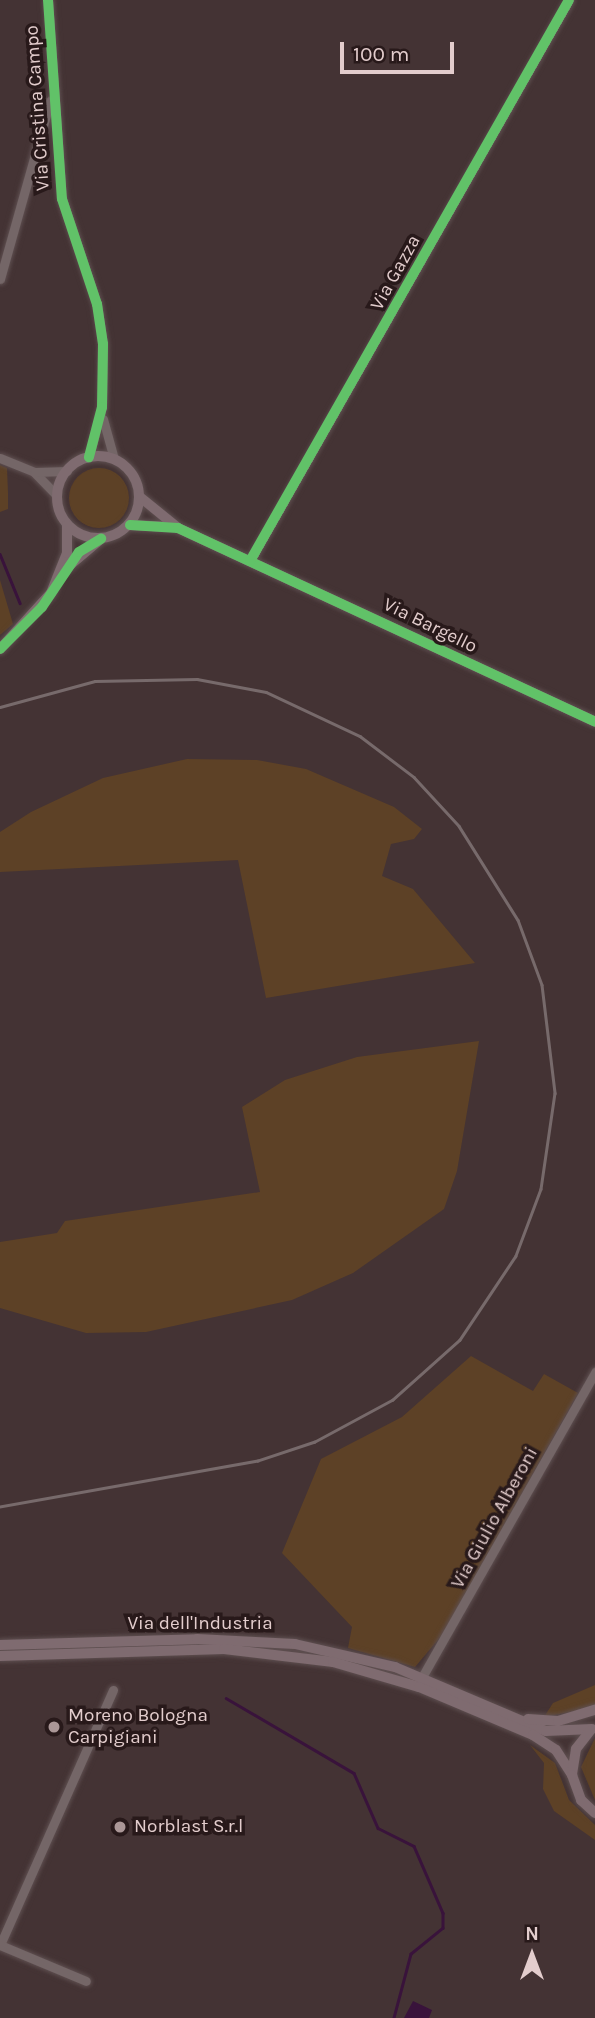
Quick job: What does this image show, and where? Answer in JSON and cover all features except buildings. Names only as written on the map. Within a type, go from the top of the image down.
[{"type":"main road","points":[[61,573],[67,525],[57,496],[67,471],[89,457],[114,459],[133,474],[140,497],[178,528]]},
{"type":"main road","points":[[130,525],[140,497]]},
{"type":"main road","points":[[67,525],[101,539]]},
{"type":"main road","points":[[0,649],[42,607],[61,573],[101,539],[130,525],[178,528]]},
{"type":"main road","name":"Via Bargello","points":[[178,528],[595,722]]},
{"type":"main road","name":"Via dell'Industria","points":[[0,1645],[251,1640],[336,1651],[422,1677],[555,1734],[594,1728]]},
{"type":"main road","name":"Via dell'Industria","points":[[0,1656],[224,1649],[333,1662],[419,1687],[533,1735],[556,1750],[572,1775],[581,1800],[595,1813]]},
{"type":"main road","points":[[515,1716],[558,1721],[595,1710]]},
{"type":"main road","points":[[572,1775],[576,1749],[594,1728]]},
{"type":"street","name":"Via Cristina Campo","points":[[48,0],[62,199],[97,304],[102,407],[114,459]]},
{"type":"street","name":"Via Gazza","points":[[250,561],[569,0]]},
{"type":"street","points":[[0,279],[50,101]]},
{"type":"street","name":"Via Cristina Campo","points":[[89,457],[102,407]]},
{"type":"street","points":[[0,458],[34,472],[57,496]]},
{"type":"street","points":[[34,472],[67,471]]},
{"type":"street","name":"Via Giulio Alberoni","points":[[422,1677],[595,1372]]},
{"type":"street","points":[[86,1982],[0,1945],[113,1689]]},
{"type":"shaded area","points":[[0,465],[7,468],[8,509],[0,512]]},
{"type":"shaded area","points":[[99,468],[120,477],[129,498],[120,519],[99,528],[78,519],[69,498],[78,477]]},
{"type":"shaded area","points":[[0,580],[13,624],[0,635]]},
{"type":"shaded area","points":[[187,759],[257,760],[306,769],[394,807],[422,829],[414,839],[391,844],[382,876],[413,889],[475,963],[266,998],[238,860],[0,872],[0,832],[31,812],[103,778]]},
{"type":"shaded area","points":[[479,1041],[457,1171],[444,1209],[353,1273],[292,1300],[146,1332],[86,1333],[0,1308],[0,1242],[57,1233],[65,1221],[260,1192],[242,1107],[285,1080],[357,1057]]},
{"type":"shaded area","points":[[471,1356],[533,1391],[544,1374],[578,1393],[443,1634],[415,1667],[348,1648],[352,1627],[282,1553],[321,1459],[402,1417]]},
{"type":"shaded area","points":[[595,1685],[595,1707],[544,1717],[553,1703]]},
{"type":"shaded area","points":[[595,1738],[595,1800],[581,1767]]},
{"type":"shaded area","points":[[530,1745],[555,1763],[569,1800],[595,1825],[595,1840],[554,1811],[543,1789],[544,1763]]},
{"type":"shaded area","points":[[413,2001],[432,2010],[429,2018],[404,2018]]},
{"type":"waterway","points":[[0,554],[20,603]]},
{"type":"waterway","points":[[226,1698],[354,1773],[378,1828],[414,1846],[443,1913],[443,1928],[411,1954],[394,2018]]},
{"type":"railway","points":[[0,707],[95,681],[197,679],[266,692],[360,736],[414,777],[459,826],[518,920],[542,985],[555,1093],[541,1189],[516,1256],[460,1340],[393,1400],[315,1442],[258,1461],[0,1507]]},
{"type":"cycle path","points":[[48,0],[62,199],[97,304],[103,344],[102,407],[89,457]]},
{"type":"cycle path","points":[[250,561],[569,0]]},
{"type":"cycle path","points":[[130,525],[178,528],[595,722]]},
{"type":"cycle path","points":[[0,649],[42,607],[79,552],[101,539]]},
{"type":"place","name":"Moreno Bologna Carpigiani","points":[[54,1727]]},
{"type":"place","name":"Norblast S.r.l","points":[[120,1827]]}]
